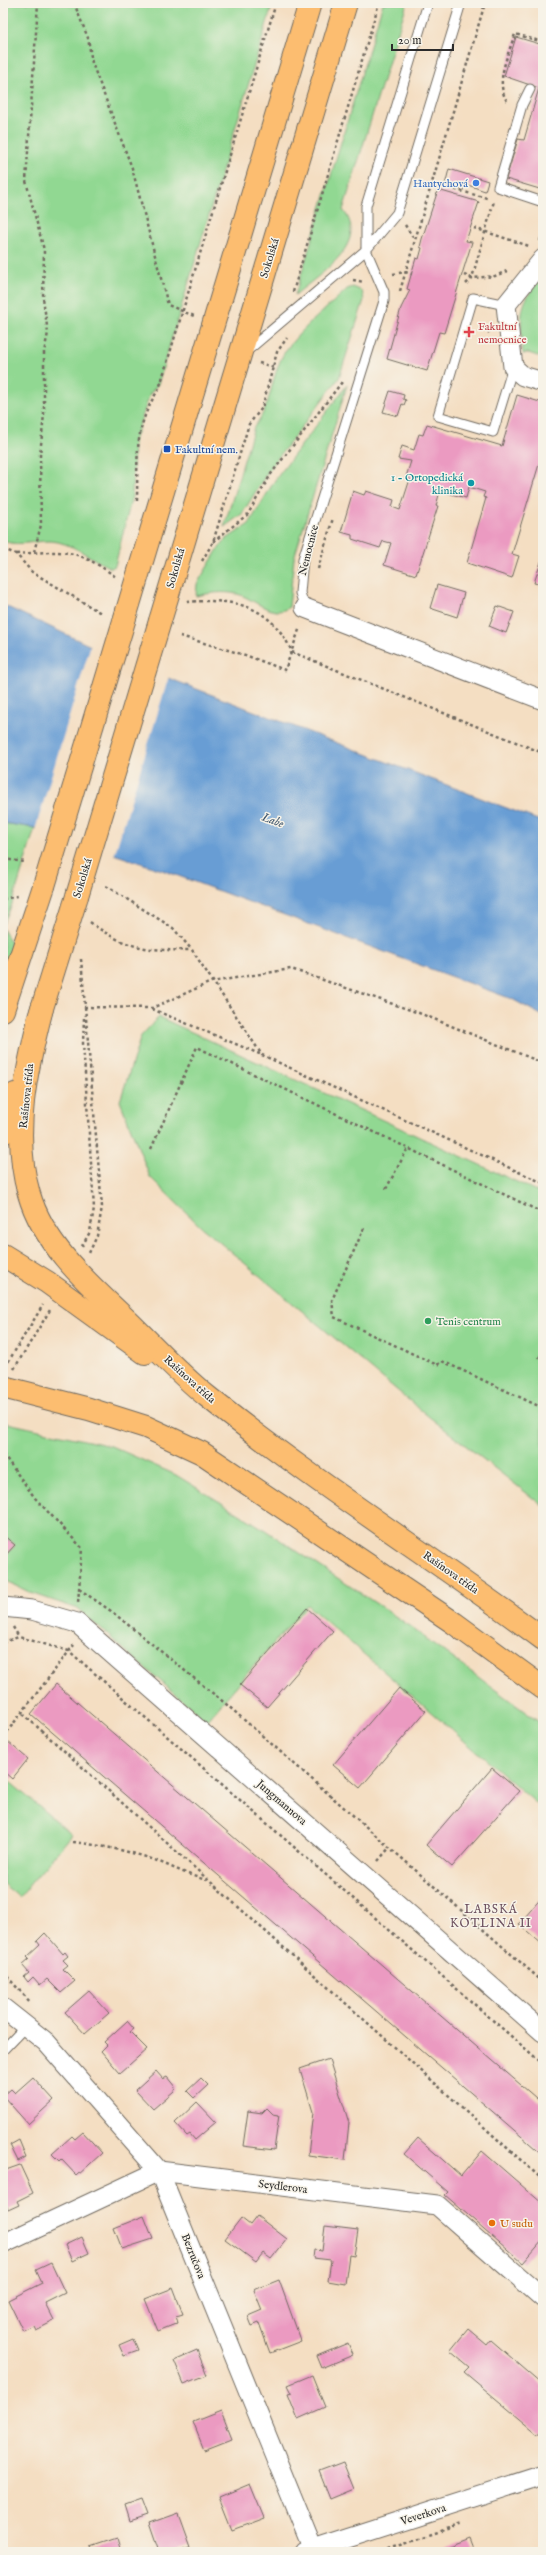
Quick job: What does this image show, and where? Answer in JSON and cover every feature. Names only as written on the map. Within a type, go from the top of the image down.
[{"type":"main road","points":[[3,1023],[310,3]]},
{"type":"main road","name":"Sokolská","points":[[3,1133],[77,896],[346,3]]},
{"type":"main road","points":[[3,1010],[15,980]]},
{"type":"main road","name":"Rašínova třída","points":[[42,1008],[25,1086],[21,1133],[25,1178],[36,1213],[57,1248],[89,1285],[206,1395],[267,1442],[543,1639]]},
{"type":"main road","points":[[3,1255],[47,1282],[206,1395]]},
{"type":"main road","points":[[6,1383],[31,1394],[89,1409],[146,1427],[202,1453],[454,1622],[543,1688]]},
{"type":"street","points":[[534,252],[506,305],[518,372],[543,382]]},
{"type":"street","points":[[305,608],[543,700]]},
{"type":"street","name":"Jungmannova","points":[[3,1607],[32,1610],[77,1623],[543,2032]]},
{"type":"street","name":"Bezručova","points":[[3,2008],[25,2027],[46,2042],[159,2171],[310,2551]]},
{"type":"street","points":[[3,2244],[159,2171]]},
{"type":"street","name":"Seydlerova","points":[[159,2171],[437,2205],[543,2298]]},
{"type":"street","name":"Veverkova","points":[[310,2551],[543,2475]]},
{"type":"lane","points":[[366,250],[366,206],[428,3]]},
{"type":"lane","points":[[240,358],[366,250],[397,213],[461,3]]},
{"type":"lane","points":[[530,89],[522,105],[498,187],[543,202]]},
{"type":"lane","name":"Nemocnice","points":[[305,608],[300,593],[303,559],[384,301],[384,292],[379,277],[366,250]]},
{"type":"lane","points":[[506,305],[473,298],[438,416],[493,432],[518,372]]},
{"type":"lane","points":[[3,2050],[25,2027]]},
{"type":"path","points":[[34,552],[41,525],[40,455],[44,414],[44,352],[48,333],[43,298],[44,250],[26,181],[38,3]]},
{"type":"path","points":[[74,3],[88,38],[92,63],[132,168],[168,305],[181,312]]},
{"type":"path","points":[[136,502],[138,434],[149,404],[159,389],[181,312],[276,3]]},
{"type":"path","points":[[522,105],[507,100],[502,93],[502,76],[515,34],[543,42]]},
{"type":"path","points":[[462,289],[472,278],[498,187]]},
{"type":"path","points":[[449,188],[494,200]]},
{"type":"path","points":[[474,228],[524,243],[534,252]]},
{"type":"path","points":[[464,275],[472,278],[495,276],[510,270]]},
{"type":"path","points":[[348,280],[365,283],[379,277],[405,272],[412,274]]},
{"type":"path","points":[[213,542],[248,514],[271,474],[342,381]]},
{"type":"path","points":[[3,549],[16,554],[32,572],[101,613]]},
{"type":"path","points":[[16,554],[34,552],[80,554],[117,578],[120,570]]},
{"type":"path","points":[[185,602],[229,601],[258,611],[273,622],[285,636],[292,652],[543,753]]},
{"type":"path","points":[[180,636],[245,655],[285,670],[305,608]]},
{"type":"path","points":[[3,860],[25,862]]},
{"type":"path","points":[[106,886],[173,928],[192,950],[211,982],[262,1055]]},
{"type":"path","points":[[3,899],[20,895],[22,890]]},
{"type":"path","points":[[86,928],[88,921],[108,936],[133,947],[155,951],[192,950]]},
{"type":"path","points":[[81,958],[102,1207],[97,1236],[87,1257]]},
{"type":"path","points":[[152,1008],[211,982],[291,969],[419,1013],[543,1063]]},
{"type":"path","points":[[84,1007],[152,1008],[262,1055],[543,1183]]},
{"type":"path","points":[[80,1248],[90,1232],[94,1208],[83,1043],[84,1007]]},
{"type":"path","points":[[151,1149],[198,1047],[543,1213]]},
{"type":"path","points":[[386,1189],[408,1148]]},
{"type":"path","points":[[364,1228],[332,1300],[334,1317],[437,1365],[442,1361],[543,1408]]},
{"type":"path","points":[[3,1369],[44,1304]]},
{"type":"path","points":[[6,1383],[51,1308]]},
{"type":"path","points":[[539,1358],[543,1351]]},
{"type":"path","points":[[3,1454],[35,1498],[82,1548],[77,1623]]},
{"type":"path","points":[[79,1589],[111,1611],[226,1704],[543,1982]]},
{"type":"path","points":[[3,1642],[19,1637],[69,1651],[543,2064]]},
{"type":"path","points":[[3,1737],[69,1651]]},
{"type":"path","points":[[22,1714],[543,2180]]},
{"type":"path","points":[[74,1842],[111,1847],[150,1859],[189,1876],[208,1880]]},
{"type":"path","points":[[3,1972],[35,2007]]},
{"type":"green space","points":[[3,3],[273,3],[158,384],[150,394],[134,441],[132,496],[115,566],[111,568],[79,550],[58,542],[44,541],[17,544],[3,541]]},
{"type":"green space","points":[[383,3],[407,3],[343,210],[350,223],[351,235],[346,247],[338,258],[295,295]]},
{"type":"green space","points":[[543,278],[543,358],[529,353],[523,354],[521,322],[524,304],[528,295]]},
{"type":"green space","points":[[353,287],[362,291],[364,300],[339,378],[271,467],[242,514],[224,527],[254,427],[260,419],[268,402],[275,375],[282,357],[287,348],[312,322],[347,289]]},
{"type":"green space","points":[[347,385],[294,558],[289,607],[276,611],[243,596],[232,593],[216,593],[196,596],[197,584],[217,551],[225,540],[249,524],[275,480]]},
{"type":"green space","points":[[3,823],[35,828],[11,907],[3,924]]},
{"type":"green space","points":[[3,929],[13,946],[3,971]]},
{"type":"green space","name":"Tenis centrum","points":[[159,1017],[543,1194],[543,1506],[428,1416],[200,1226],[150,1177],[120,1101],[141,1036]]},
{"type":"green space","points":[[3,1422],[111,1446],[176,1475],[259,1526],[401,1620],[543,1725],[543,1809],[307,1605],[206,1721],[78,1609],[31,1593],[3,1579],[3,1558],[15,1545],[3,1535]]},
{"type":"green space","points":[[3,1776],[72,1835],[19,1897],[3,1884]]},
{"type":"water","name":"Labe","points":[[3,605],[91,646],[168,678],[543,822],[543,1016],[512,999],[165,871],[35,828],[3,823]]},
{"type":"pier","points":[[91,644],[169,676],[114,856],[35,830]]},
{"type":"building","points":[[516,37],[543,45],[543,190],[506,179],[518,139],[524,140],[539,88],[504,76]]},
{"type":"building","points":[[449,169],[488,181],[485,191],[465,184],[463,190],[445,185]]},
{"type":"building","points":[[438,190],[479,202],[466,241],[472,242],[444,333],[439,332],[427,371],[387,359],[401,308],[410,290],[407,289],[416,258],[419,259],[422,248],[420,247],[422,239]]},
{"type":"building","points":[[390,391],[404,395],[403,399],[406,400],[404,405],[402,404],[398,416],[383,412]]},
{"type":"building","name":"1 - Ortopedická klinika","points":[[517,395],[543,403],[543,451],[512,554],[519,556],[512,578],[467,563],[486,498],[483,497],[485,492],[469,487],[466,498],[440,491],[436,506],[438,506],[416,575],[384,565],[391,543],[383,541],[380,548],[352,539],[352,535],[341,532],[353,491],[364,495],[366,491],[394,500],[392,507],[400,510],[410,479],[406,477],[411,461],[398,459],[402,446],[414,450],[419,434],[423,435],[427,424],[502,446]]},
{"type":"building","points":[[543,556],[543,585],[534,583]]},
{"type":"building","points":[[437,585],[464,593],[457,617],[430,608]]},
{"type":"building","points":[[497,606],[514,612],[506,633],[489,626]]},
{"type":"building","points":[[3,1535],[15,1545],[3,1558]]},
{"type":"building","points":[[307,1608],[333,1631],[267,1707],[240,1685]]},
{"type":"building","points":[[56,1684],[543,2104],[543,2155],[31,1714]]},
{"type":"building","points":[[399,1688],[426,1711],[360,1788],[333,1765]]},
{"type":"building","points":[[7,1741],[28,1759],[12,1779],[3,1771],[3,1745]]},
{"type":"building","points":[[492,1768],[519,1791],[452,1867],[426,1845]]},
{"type":"building","points":[[543,1896],[543,1945],[519,1924]]},
{"type":"building","points":[[45,1933],[63,1954],[65,1952],[68,1956],[63,1960],[68,1965],[63,1969],[75,1981],[61,1993],[47,1979],[40,1985],[33,1977],[28,1982],[24,1977],[29,1973],[22,1965],[29,1959],[27,1957],[40,1945],[37,1941]]},
{"type":"building","points":[[89,1991],[109,2013],[85,2034],[65,2012]]},
{"type":"building","points":[[127,2021],[134,2029],[130,2032],[147,2049],[120,2073],[101,2051],[107,2045],[104,2042]]},
{"type":"building","points":[[329,2059],[349,2123],[345,2160],[308,2155],[313,2112],[300,2069]]},
{"type":"building","points":[[156,2071],[163,2079],[167,2077],[175,2087],[174,2091],[153,2109],[135,2090]]},
{"type":"building","points":[[33,2077],[54,2100],[28,2124],[3,2096],[11,2089],[15,2093]]},
{"type":"building","points":[[201,2078],[208,2085],[194,2098],[187,2091]]},
{"type":"building","points":[[197,2102],[216,2122],[195,2140],[190,2134],[187,2136],[175,2123]]},
{"type":"building","points":[[267,2108],[273,2114],[279,2115],[274,2150],[243,2146],[248,2111],[262,2113]]},
{"type":"building","points":[[83,2132],[102,2153],[77,2176],[61,2159],[59,2161],[52,2154],[72,2136],[75,2139]]},
{"type":"building","points":[[418,2138],[461,2176],[482,2151],[543,2204],[543,2240],[523,2263],[445,2195],[448,2192],[404,2154]]},
{"type":"building","points":[[19,2140],[26,2157],[18,2161],[10,2145]]},
{"type":"building","points":[[20,2165],[33,2193],[17,2201],[19,2205],[8,2210],[6,2207],[3,2208],[3,2171]]},
{"type":"building","points":[[144,2216],[153,2239],[122,2249],[114,2228]]},
{"type":"building","points":[[257,2216],[287,2239],[271,2259],[263,2253],[256,2262],[225,2239],[241,2218],[250,2225]]},
{"type":"building","points":[[325,2226],[358,2230],[354,2256],[349,2255],[345,2284],[328,2281],[331,2260],[313,2258],[314,2250],[322,2251]]},
{"type":"building","points":[[82,2237],[89,2253],[72,2261],[65,2245]]},
{"type":"building","points":[[51,2263],[65,2293],[45,2303],[54,2321],[36,2330],[34,2326],[23,2331],[8,2300],[42,2283],[36,2270]]},
{"type":"building","points":[[279,2280],[301,2341],[270,2353],[259,2323],[252,2326],[248,2316],[262,2310],[254,2290]]},
{"type":"building","points":[[173,2288],[183,2314],[176,2316],[178,2323],[158,2331],[145,2299]]},
{"type":"building","points":[[468,2329],[487,2345],[491,2340],[543,2385],[543,2428],[538,2434],[464,2372],[469,2367],[450,2351]]},
{"type":"building","points":[[133,2339],[138,2351],[124,2356],[119,2345]]},
{"type":"building","points":[[348,2343],[353,2355],[322,2368],[317,2356]]},
{"type":"building","points":[[197,2350],[207,2375],[184,2384],[174,2360]]},
{"type":"building","points":[[312,2375],[325,2407],[298,2419],[288,2394],[292,2393],[288,2385]]},
{"type":"building","points":[[221,2411],[232,2439],[204,2450],[193,2422]]},
{"type":"building","points":[[343,2462],[354,2489],[330,2499],[319,2471]]},
{"type":"building","points":[[250,2484],[264,2518],[232,2530],[219,2497]]},
{"type":"building","points":[[142,2499],[148,2515],[130,2521],[125,2505]]},
{"type":"building","points":[[178,2513],[190,2546],[172,2552],[160,2552],[150,2523]]},
{"type":"building","points":[[118,2538],[122,2552],[93,2552],[91,2547]]},
{"type":"building","points":[[469,2539],[474,2552],[436,2552]]},
{"type":"place","name":"Hantychová","points":[[476,183]]},
{"type":"place","name":"Fakultní nemocnice","points":[[469,332]]},
{"type":"place","name":"Fakultní nem.","points":[[167,449]]},
{"type":"place","name":"1 - Ortopedická klinika","points":[[471,483]]},
{"type":"place","name":"Tenis centrum","points":[[428,1321]]},
{"type":"place","name":"U sudu","points":[[492,2223]]},
{"type":"district","name":"LABSKÁ KOTLINA II","points":[[491,1916]]}]
